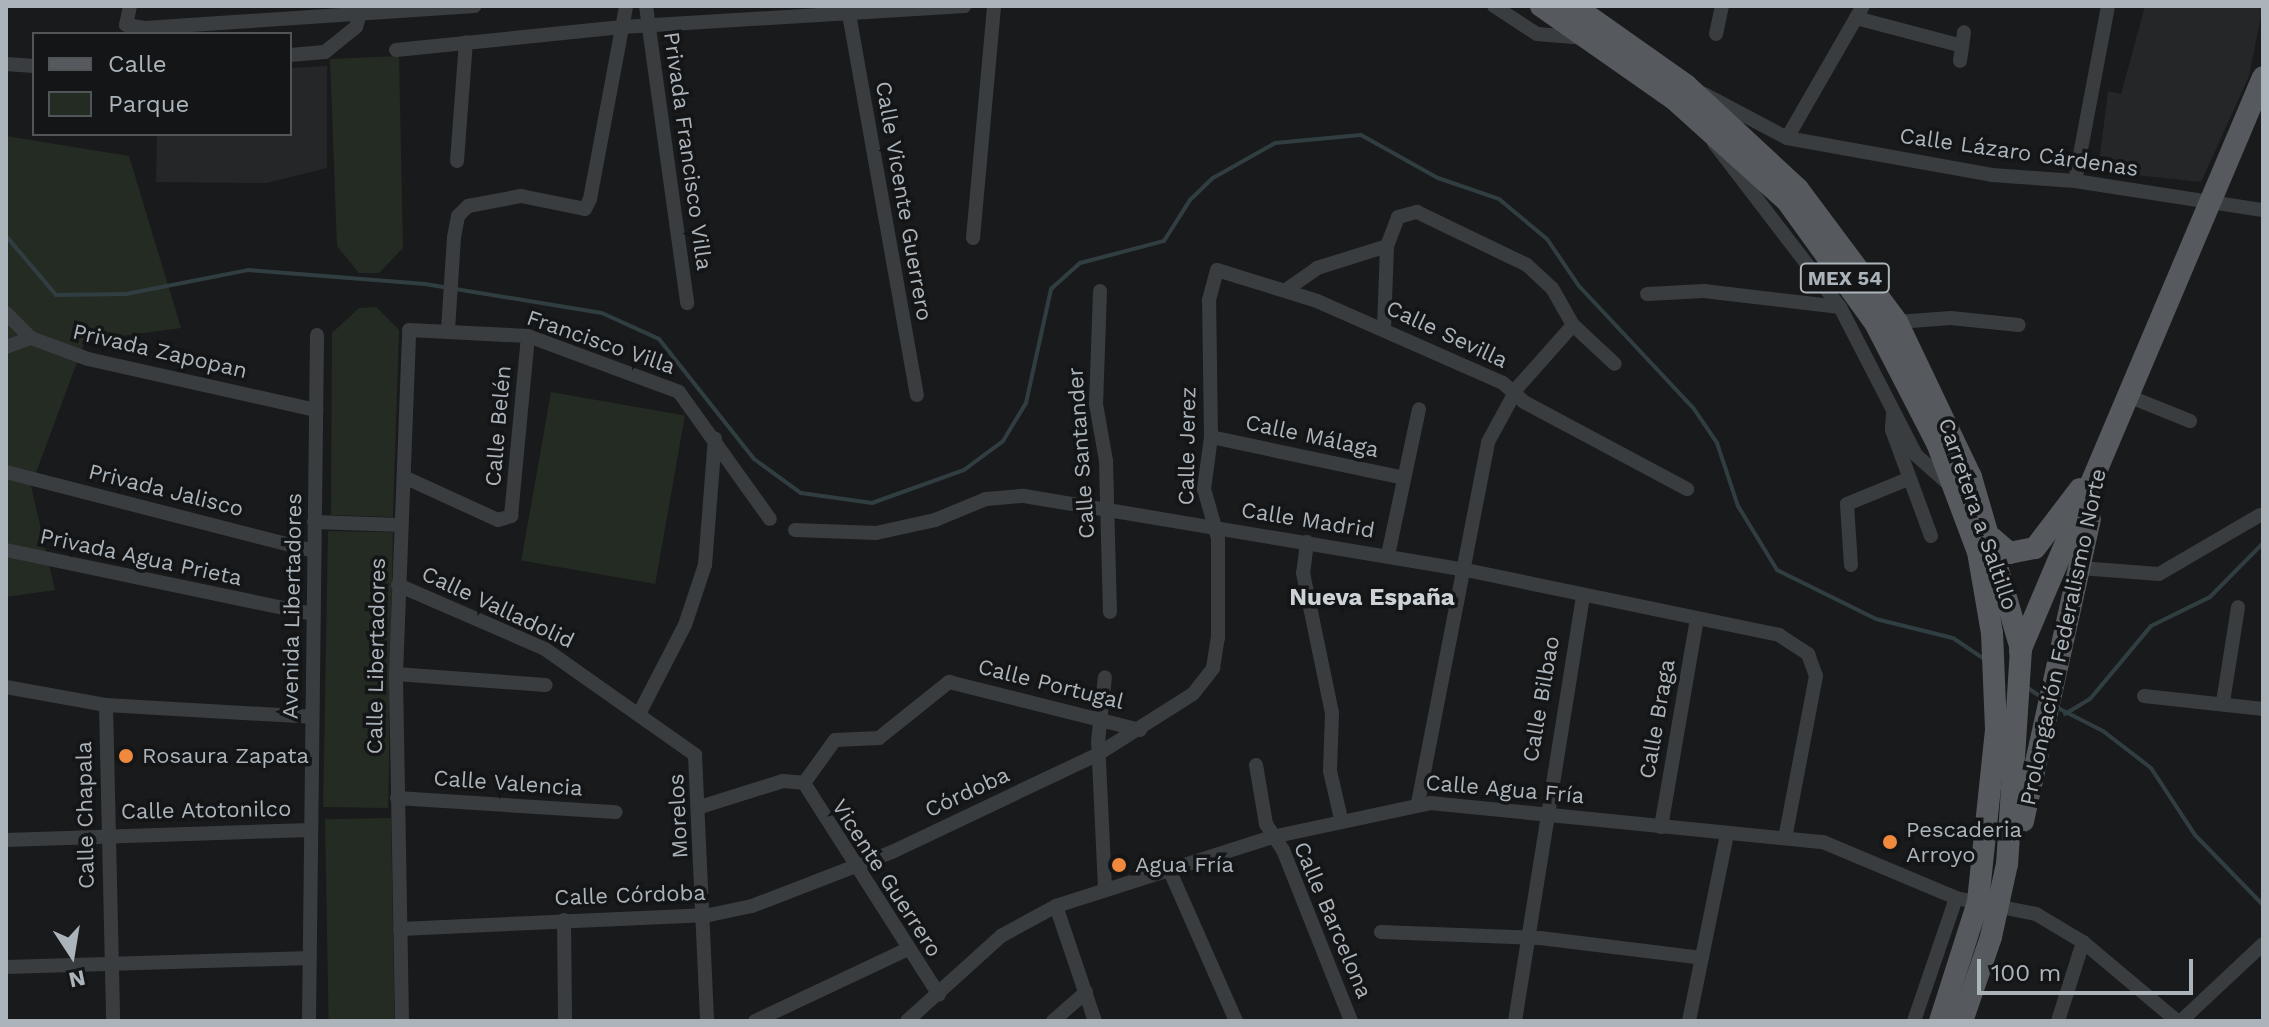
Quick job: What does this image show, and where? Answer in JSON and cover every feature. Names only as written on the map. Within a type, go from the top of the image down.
[{"type":"main road","name":"Carretera a Saltillo","points":[[1541,6],[1702,122],[1787,201],[1829,254],[1918,401],[1978,552],[2012,658]]},
{"type":"main road","name":"Carretera a Saltillo","points":[[1574,6],[1686,85],[1798,189],[1897,322],[1954,435],[1992,538],[2012,658],[2015,763],[2007,864],[1978,902],[1962,1021]]},
{"type":"main road","name":"Prolongación Federalismo Norte","points":[[1996,692],[2103,455],[2263,77]]},
{"type":"main road","name":"Prolongación Federalismo Norte","points":[[2015,763],[2053,680],[2103,455]]},
{"type":"main road","points":[[1992,538],[2009,553],[2035,548],[2103,455]]},
{"type":"main road","name":"Carretera a Saltillo","points":[[1940,1021],[1978,902],[2015,763],[1996,692]]},
{"type":"street","points":[[130,6],[126,25],[144,31],[401,8],[474,6]]},
{"type":"street","points":[[448,330],[458,216],[468,206],[521,196],[585,209],[626,6]]},
{"type":"street","name":"Privada Francisco Villa","points":[[646,6],[687,303]]},
{"type":"street","points":[[396,50],[622,27],[964,6]]},
{"type":"street","points":[[973,238],[994,6]]},
{"type":"street","points":[[1494,6],[1537,34],[1587,38]]},
{"type":"street","points":[[1716,34],[1722,6]]},
{"type":"street","points":[[2075,181],[2108,6]]},
{"type":"street","points":[[1787,138],[1860,12],[1962,46]]},
{"type":"street","points":[[292,55],[325,52],[356,27],[360,13]]},
{"type":"street","name":"Calle Vicente Guerrero","points":[[849,14],[917,395]]},
{"type":"street","points":[[457,161],[466,42]]},
{"type":"street","points":[[6,64],[32,66]]},
{"type":"street","name":"Calle Lázaro Cárdenas","points":[[1686,85],[1787,138],[1992,175],[2075,181],[2263,210]]},
{"type":"street","points":[[1702,122],[1840,307],[1916,455],[1953,488]]},
{"type":"street","points":[[1384,328],[1387,246],[1398,217],[1423,214],[1527,265],[1552,288],[1573,325],[1615,364]]},
{"type":"street","points":[[1286,290],[1317,268],[1387,246]]},
{"type":"street","name":"Calle Sevilla","points":[[1217,270],[1286,290],[1384,328],[1514,394],[1687,489]]},
{"type":"street","name":"Calle Jerez","points":[[1098,754],[1193,694],[1213,668],[1218,622],[1213,527],[1204,502],[1211,437],[1209,300],[1217,270]]},
{"type":"street","name":"Calle Santander","points":[[1100,291],[1096,404],[1107,513],[1110,612]]},
{"type":"street","points":[[1647,294],[1704,291],[1840,307]]},
{"type":"street","name":"Privada Zapopan","points":[[6,313],[31,338],[88,359],[316,410]]},
{"type":"street","points":[[1897,322],[1951,318],[2019,325]]},
{"type":"street","points":[[1418,803],[1480,467],[1514,394],[1573,325]]},
{"type":"street","name":"Calle Libertadores","points":[[402,1021],[397,798],[398,585],[393,525],[404,477],[409,330],[448,330]]},
{"type":"street","name":"Francisco Villa","points":[[448,330],[528,336],[679,392],[715,438],[770,519]]},
{"type":"street","name":"Avenida Libertadores","points":[[309,1021],[314,551],[319,522],[317,335]]},
{"type":"street","name":"Calle Belén","points":[[404,477],[508,519],[528,336]]},
{"type":"street","points":[[6,347],[31,338]]},
{"type":"street","points":[[2128,396],[2190,421]]},
{"type":"street","points":[[1388,555],[1419,409]]},
{"type":"street","points":[[1893,413],[1892,430],[1931,536]]},
{"type":"street","name":"Calle Málaga","points":[[1211,437],[1404,478]]},
{"type":"street","points":[[639,714],[685,625],[705,565],[715,438]]},
{"type":"street","name":"Privada Jalisco","points":[[6,472],[314,551]]},
{"type":"street","points":[[1851,565],[1847,504],[1908,479]]},
{"type":"street","name":"Calle Madrid","points":[[795,530],[815,536],[876,533],[1001,496],[1388,555],[1779,635],[1808,654],[1816,676],[1785,838]]},
{"type":"street","points":[[2080,568],[2159,574],[2260,515]]},
{"type":"street","points":[[319,522],[393,525]]},
{"type":"street","points":[[1307,542],[1303,573],[1332,713],[1330,771],[1341,819]]},
{"type":"street","name":"Privada Agua Prieta","points":[[6,550],[313,614]]},
{"type":"street","name":"Calle Valladolid","points":[[398,585],[545,649],[656,725]]},
{"type":"street","name":"Calle Bilbao","points":[[1515,1021],[1530,939],[1544,812],[1583,595]]},
{"type":"street","points":[[2223,702],[2238,607]]},
{"type":"street","name":"Calle Braga","points":[[1661,827],[1697,618]]},
{"type":"street","points":[[396,674],[546,685]]},
{"type":"street","points":[[1105,677],[1098,754],[1105,888]]},
{"type":"street","name":"Calle Portugal","points":[[804,783],[835,740],[879,738],[949,682],[1099,717],[1140,730]]},
{"type":"street","points":[[6,687],[106,705],[312,717]]},
{"type":"street","points":[[2144,696],[2223,702],[2263,709]]},
{"type":"street","name":"Calle Chapala","points":[[106,705],[109,962],[113,1021]]},
{"type":"street","name":"Morelos","points":[[656,725],[695,755],[700,807],[707,1021]]},
{"type":"street","name":"Córdoba","points":[[852,865],[1098,754]]},
{"type":"street","name":"Calle Barcelona","points":[[1256,765],[1272,837],[1351,1021]]},
{"type":"street","points":[[700,807],[783,781],[804,783]]},
{"type":"street","name":"Vicente Guerrero","points":[[804,783],[906,950],[939,995]]},
{"type":"street","name":"Calle Valencia","points":[[397,798],[616,812]]},
{"type":"street","name":"Calle Agua Fría","points":[[907,1021],[1001,936],[1056,906],[1272,837],[1418,803],[1544,812],[1727,835],[1823,842],[1978,902],[2036,914],[2083,942],[2179,1021]]},
{"type":"street","name":"Calle Atotonilco","points":[[6,840],[311,830]]},
{"type":"street","points":[[1689,1021],[1727,835]]},
{"type":"street","name":"Calle Córdoba","points":[[400,929],[703,915],[769,901],[852,865]]},
{"type":"street","points":[[1169,869],[1236,1021]]},
{"type":"street","points":[[1914,1021],[1978,902]]},
{"type":"street","points":[[1056,906],[1095,1021]]},
{"type":"street","points":[[564,920],[565,1021]]},
{"type":"street","points":[[1381,932],[1530,939],[1702,958]]},
{"type":"street","points":[[2058,1021],[2083,942]]},
{"type":"street","points":[[2179,1021],[2263,944]]},
{"type":"street","points":[[755,1021],[906,950]]},
{"type":"street","points":[[6,967],[310,958]]},
{"type":"street","points":[[1053,1021],[1086,992]]},
{"type":"shaded area","points":[[2145,6],[2263,6],[2249,76],[2201,182],[2098,171],[2108,91],[2121,94]]},
{"type":"shaded area","points":[[327,66],[327,168],[266,183],[156,182],[157,136],[292,136],[292,68]]},
{"type":"green space","points":[[399,56],[403,248],[379,273],[359,273],[337,246],[330,59]]},
{"type":"green space","points":[[6,136],[129,156],[181,328],[85,341],[31,486],[55,590],[6,597]]},
{"type":"green space","points":[[376,307],[399,330],[393,517],[331,515],[332,333],[359,308]]},
{"type":"green space","points":[[551,392],[685,416],[655,584],[521,560]]},
{"type":"green space","points":[[328,531],[393,532],[388,808],[323,807]]},
{"type":"green space","points":[[391,818],[395,1021],[329,1021],[325,819]]},
{"type":"waterway","points":[[6,236],[56,295],[126,294],[248,270],[425,284],[602,313],[659,339],[754,459],[801,493],[872,503],[964,470],[1003,441],[1026,403],[1051,289],[1080,263],[1164,241],[1190,200],[1213,178],[1275,143],[1361,135],[1438,178],[1499,199],[1547,239],[1579,286],[1694,409],[1717,443],[1738,506],[1777,570],[1876,619],[1953,638],[1984,659]]},
{"type":"waterway","points":[[2065,714],[2090,699],[2151,626],[2210,597],[2263,543]]},
{"type":"waterway","points":[[2028,688],[2044,699]]},
{"type":"waterway","points":[[2058,708],[2103,731],[2151,768],[2195,835],[2263,905]]},
{"type":"place","name":"Rosaura Zapata","points":[[126,756]]},
{"type":"place","name":"Pescaderia Arroyo","points":[[1890,842]]},
{"type":"place","name":"Agua Fría","points":[[1119,865]]},
{"type":"district","name":"Nueva España","points":[[1372,598]]}]
